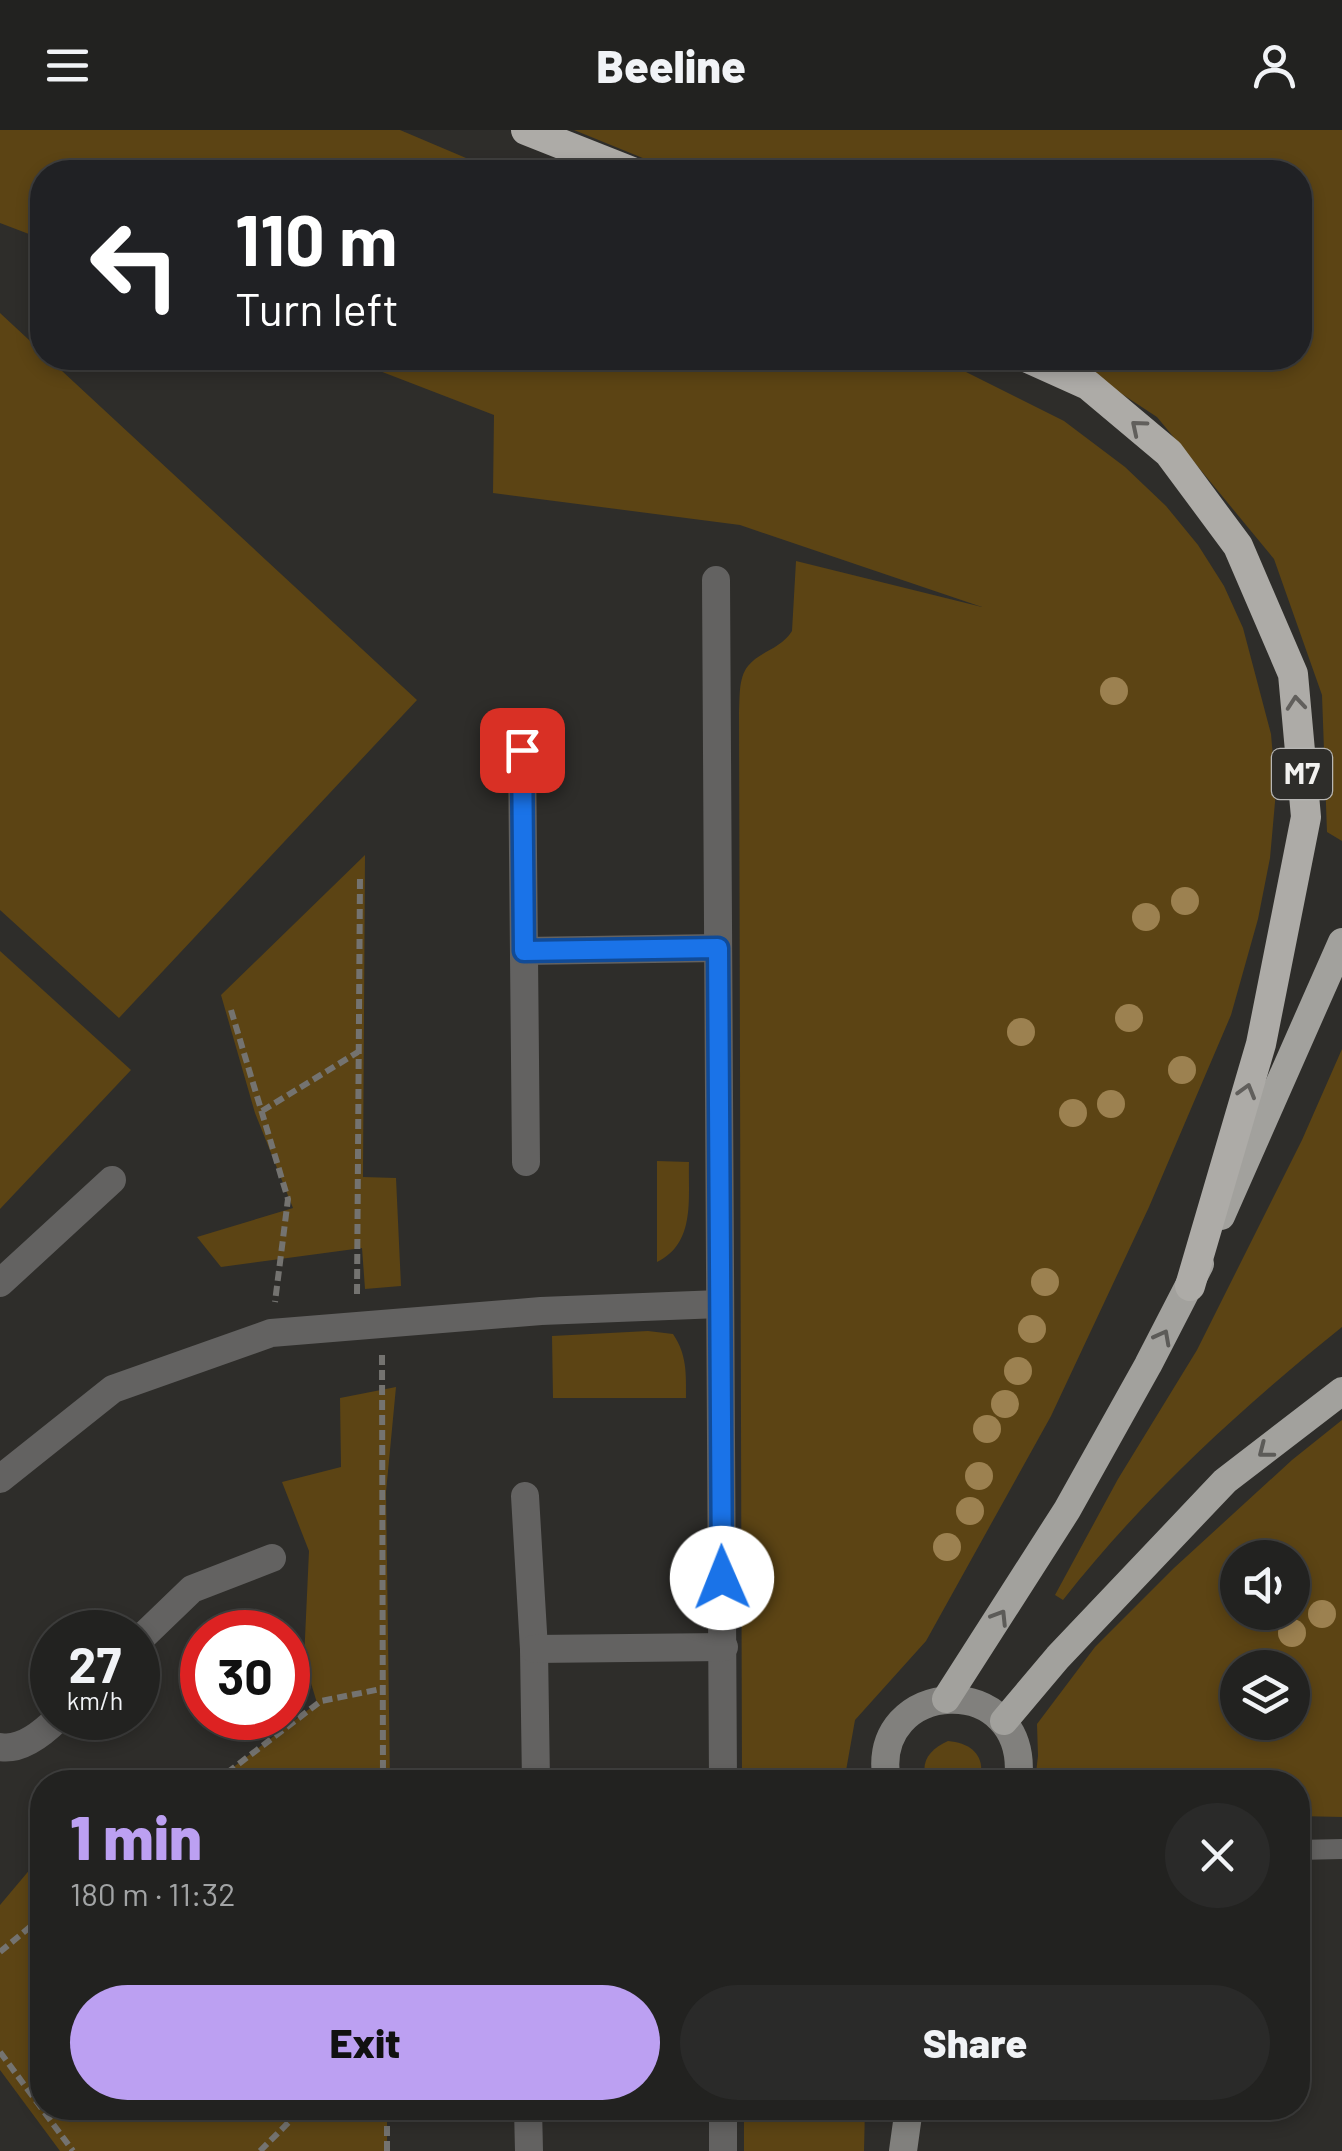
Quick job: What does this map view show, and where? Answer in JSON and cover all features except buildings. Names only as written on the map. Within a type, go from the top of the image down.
[{"type":"highway","points":[[526,130],[602,160]]},
{"type":"highway","name":"M7","points":[[1055,370],[1088,385],[1169,454],[1238,546],[1293,674],[1306,817],[1261,1044],[1190,1286]]},
{"type":"highway","points":[[946,1698],[1067,1510],[1190,1286],[1342,942]]},
{"type":"highway","points":[[1004,1721],[1058,1657],[1225,1481],[1342,1391]]},
{"type":"main road","points":[[887,1770],[886,1749],[908,1714],[946,1698],[978,1703],[1004,1721],[1016,1741],[1020,1770]]},
{"type":"main road","points":[[903,2151],[908,2120]]},
{"type":"street","points":[[716,580],[723,1770]]},
{"type":"street","points":[[522,750],[526,1162]]},
{"type":"street","points":[[524,951],[718,948]]},
{"type":"street","points":[[0,1283],[112,1180]]},
{"type":"street","points":[[0,1479],[113,1390],[271,1333],[553,1311],[720,1304]]},
{"type":"street","points":[[525,1496],[536,1770]]},
{"type":"street","points":[[160,1620],[192,1589],[272,1558]]},
{"type":"street","points":[[534,1649],[724,1647]]},
{"type":"street","points":[[0,1747],[8,1749],[30,1739]]},
{"type":"street","points":[[528,2120],[529,2151]]},
{"type":"street","points":[[722,2151],[723,2120]]},
{"type":"lane","points":[[1310,1850],[1342,1849]]},
{"type":"path","points":[[360,877],[359,1052],[383,1770]]},
{"type":"path","points":[[231,1010],[288,1199],[271,1333]]},
{"type":"path","points":[[262,1112],[359,1052]]},
{"type":"path","points":[[231,1770],[321,1700],[381,1689]]},
{"type":"path","points":[[0,1952],[30,1927]]},
{"type":"path","points":[[0,2052],[30,2093]]},
{"type":"path","points":[[50,2120],[73,2151]]},
{"type":"path","points":[[260,2151],[291,2120]]},
{"type":"path","points":[[387,2120],[387,2151]]},
{"type":"shaded area","points":[[0,130],[400,130],[471,160],[30,160],[30,234],[0,223]]},
{"type":"shaded area","points":[[574,130],[1342,130],[1342,841],[1327,832],[1322,695],[1274,559],[1157,417],[1085,370],[1312,370],[1312,160],[648,160]]},
{"type":"shaded area","points":[[0,313],[30,341],[30,370],[61,370],[417,700],[119,1018],[0,910]]},
{"type":"shaded area","points":[[377,370],[962,370],[1064,421],[1125,467],[1166,506],[1198,545],[1224,586],[1243,628],[1271,734],[1276,791],[1270,858],[1258,919],[1231,1015],[1149,1207],[1051,1416],[926,1641],[855,1720],[846,1770],[742,1770],[740,689],[748,666],[792,631],[796,561],[982,607],[740,525],[493,493],[494,415]]},
{"type":"shaded area","points":[[365,855],[363,1177],[396,1178],[401,1286],[365,1289],[362,1248],[221,1267],[197,1237],[293,1208],[255,1113],[221,995]]},
{"type":"shaded area","points":[[0,951],[131,1070],[0,1209]]},
{"type":"shaded area","points":[[1342,1049],[1342,1327],[1267,1389],[1160,1490],[1063,1600],[1055,1595],[1118,1479],[1197,1350],[1302,1140]]},
{"type":"shaded area","points":[[657,1161],[689,1162],[689,1191],[684,1232],[670,1254],[657,1262]]},
{"type":"shaded area","points":[[648,1331],[673,1334],[678,1342],[685,1364],[686,1398],[553,1398],[552,1336]]},
{"type":"shaded area","points":[[396,1387],[386,1492],[390,1770],[230,1770],[269,1740],[310,1740],[310,1708],[317,1703],[310,1680],[310,1610],[306,1610],[309,1551],[282,1482],[341,1467],[340,1398]]},
{"type":"shaded area","points":[[1342,1420],[1342,1817],[1310,1816],[1310,1770],[1036,1770],[1037,1724],[1095,1647],[1174,1568],[1292,1460]]},
{"type":"shaded area","points":[[948,1741],[965,1745],[976,1753],[981,1770],[924,1770],[936,1748]]},
{"type":"shaded area","points":[[30,1869],[30,2110],[0,2070],[0,1905]]},
{"type":"shaded area","points":[[37,2120],[387,2120],[387,2151],[60,2151]]},
{"type":"shaded area","points":[[744,2120],[865,2120],[864,2151],[744,2151]]},
{"type":"route","points":[[522,750],[524,951],[718,948],[722,1578]]}]
